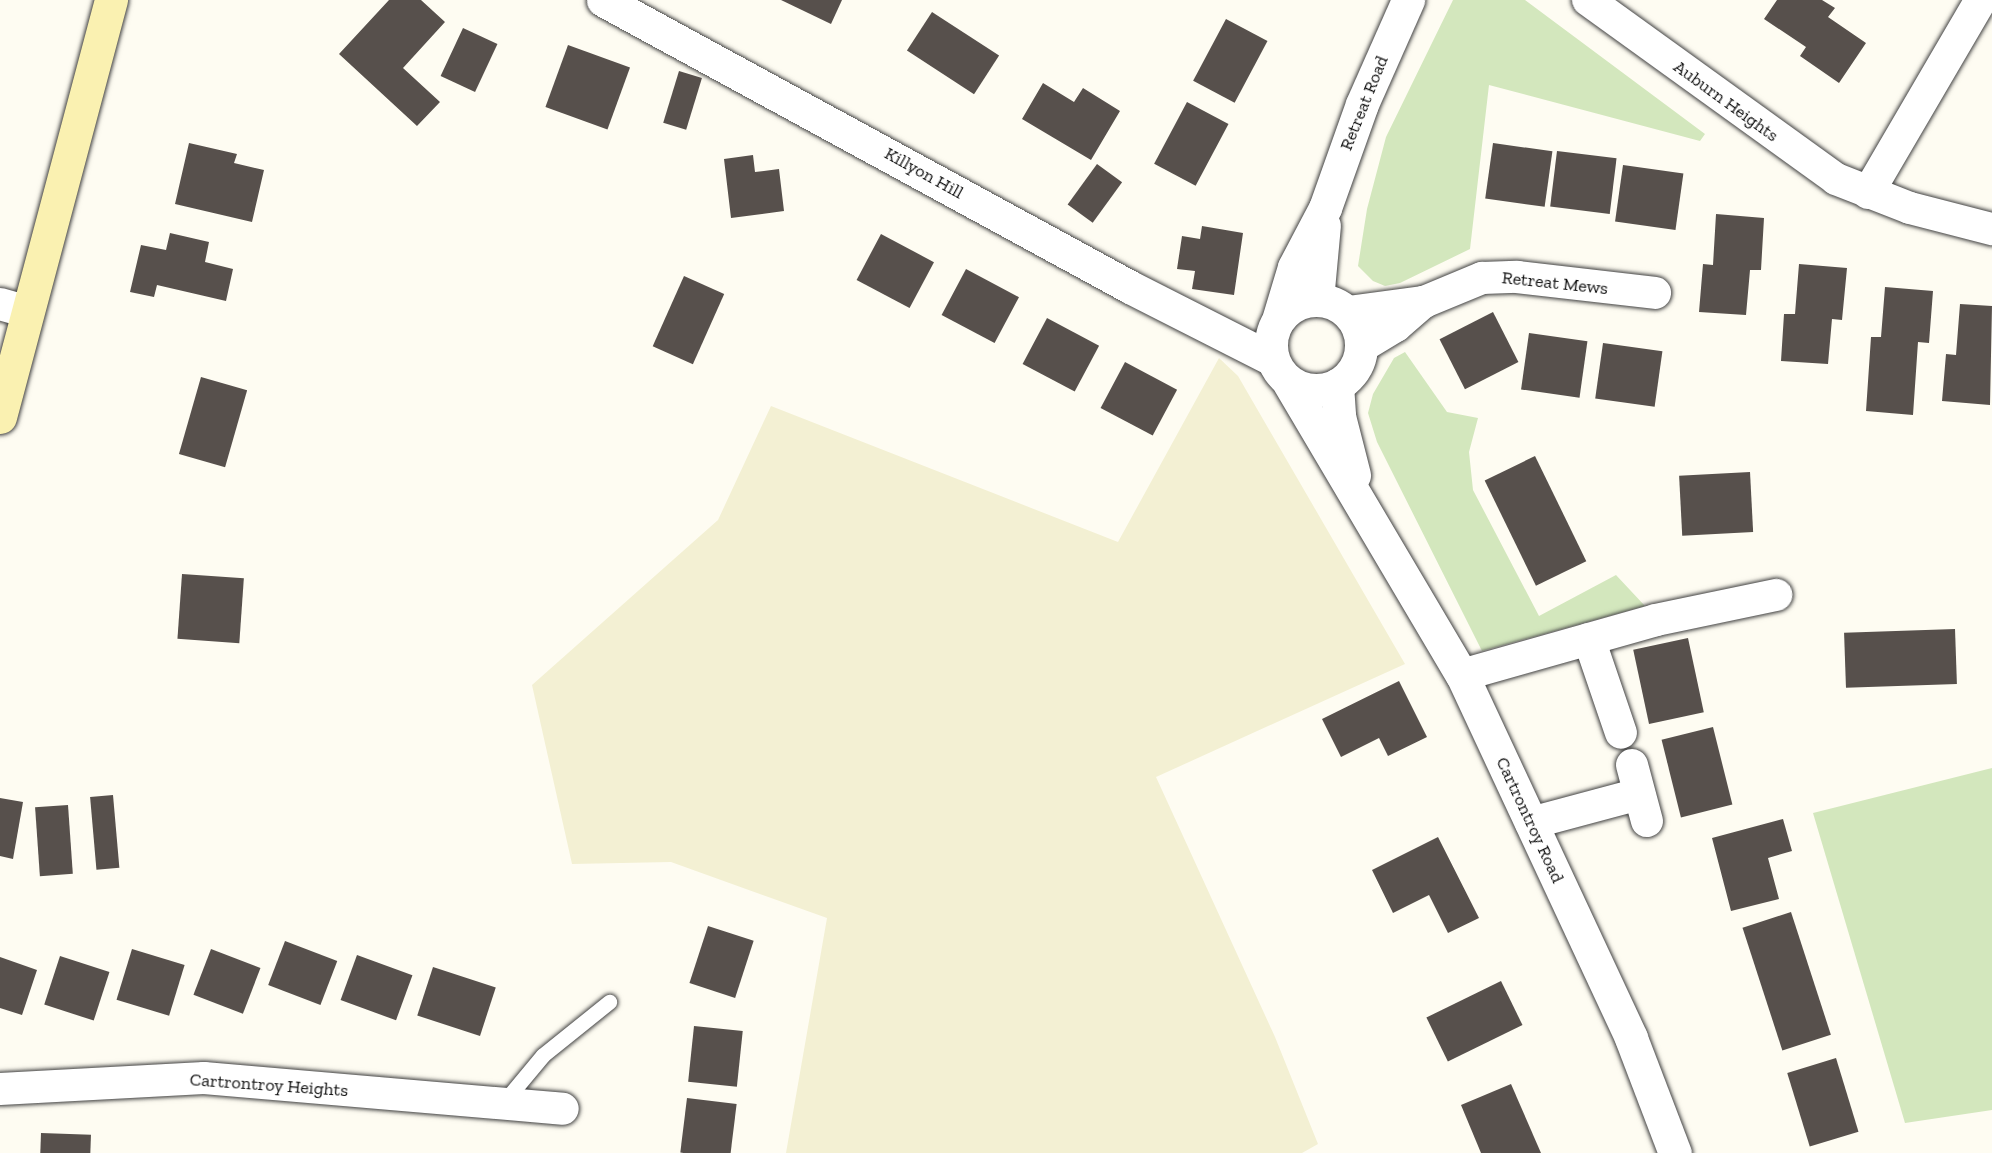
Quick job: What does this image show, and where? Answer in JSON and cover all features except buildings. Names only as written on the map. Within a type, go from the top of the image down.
[{"type":"main road","points":[[0,417],[14,308],[111,0]]},
{"type":"street","name":"Killyon Hill","points":[[603,0],[1130,287],[1271,348]]},
{"type":"street","name":"Retreat Road","points":[[1271,348],[1294,267],[1325,208],[1362,104],[1408,0]]},
{"type":"street","name":"Auburn Heights","points":[[1588,0],[1808,161],[1868,193],[1910,208],[1992,229]]},
{"type":"street","points":[[1868,193],[1981,0]]},
{"type":"street","name":"Retreat Road","points":[[1317,300],[1325,208]]},
{"type":"street","name":"Retreat Mews","points":[[1361,347],[1396,327],[1424,302],[1461,284],[1496,276],[1655,293]]},
{"type":"street","points":[[1317,300],[1336,304],[1348,312],[1356,322],[1361,347],[1356,368],[1337,385],[1316,391],[1271,348],[1297,303],[1317,300]]},
{"type":"street","name":"Retreat Mews","points":[[1348,312],[1424,302]]},
{"type":"street","name":"Cartrontroy Road","points":[[1271,348],[1462,675],[1631,1038],[1675,1153]]},
{"type":"street","name":"Cartrontroy Road","points":[[1337,385],[1339,416],[1360,500]]},
{"type":"street","points":[[1462,675],[1589,639],[1776,595]]},
{"type":"street","points":[[1589,639],[1621,733]]},
{"type":"street","points":[[1531,823],[1640,794]]},
{"type":"street","name":"Cartrontroy Heights","points":[[0,1089],[204,1078],[563,1109]]},
{"type":"lane","points":[[502,1103],[543,1055],[609,1002]]},
{"type":"shaded area","points":[[1219,358],[1238,376],[1405,664],[1156,777],[1275,1037],[1318,1144],[1302,1153],[786,1153],[827,918],[671,862],[572,864],[532,685],[718,520],[771,406],[1118,542]]},
{"type":"green space","points":[[1453,0],[1525,0],[1705,134],[1700,141],[1489,85],[1470,249],[1400,283],[1385,286],[1373,281],[1358,266],[1367,209],[1386,137]]},
{"type":"green space","points":[[1405,352],[1447,412],[1478,418],[1469,452],[1473,490],[1539,616],[1616,575],[1645,606],[1482,651],[1377,442],[1368,413],[1373,394],[1394,358]]},
{"type":"green space","points":[[1992,768],[1992,1110],[1905,1123],[1813,813]]}]
